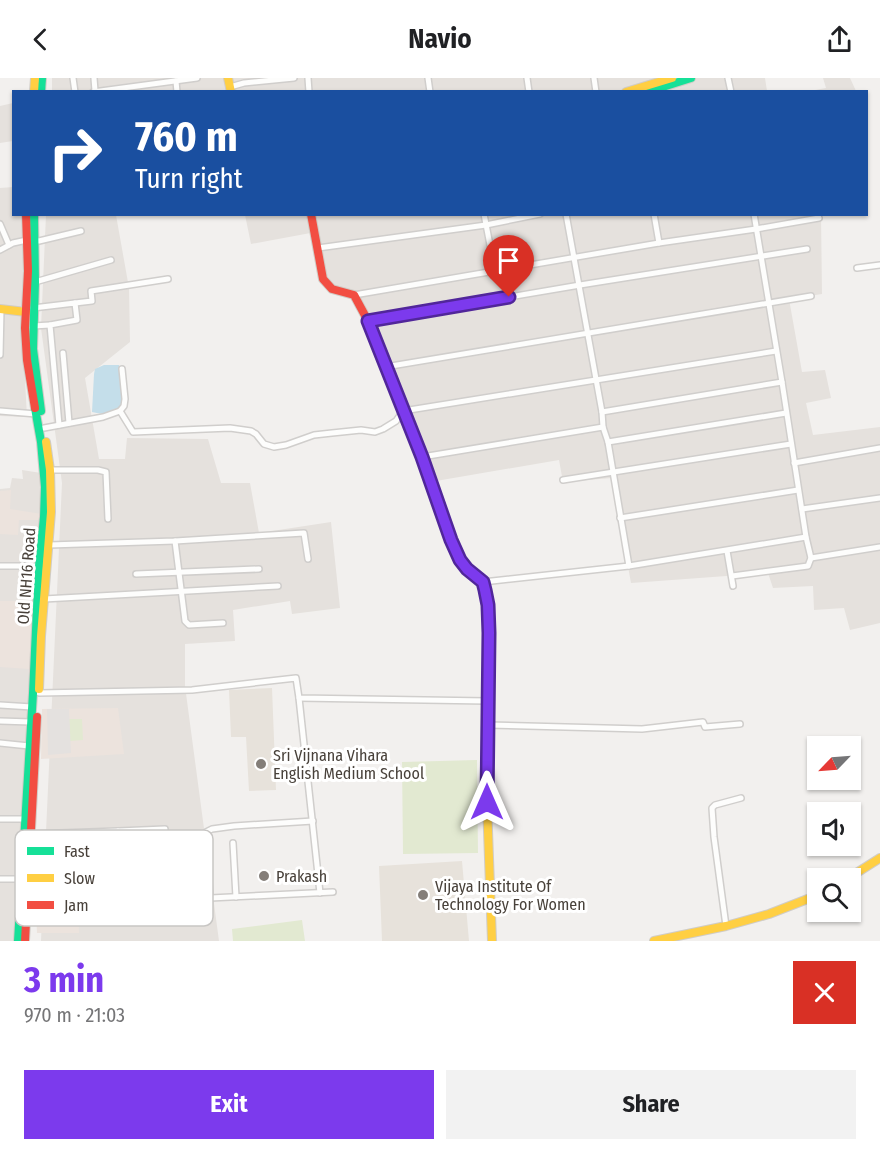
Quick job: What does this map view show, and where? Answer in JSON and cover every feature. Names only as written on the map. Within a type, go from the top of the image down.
[{"type":"main road","points":[[228,78],[231,89]]},
{"type":"main road","points":[[633,90],[672,78]]},
{"type":"main road","points":[[653,90],[691,78]]},
{"type":"main road","name":"Old NH16 Road","points":[[26,216],[34,282],[29,310],[33,326],[36,378],[50,470],[51,512],[31,830]]},
{"type":"main road","name":"Old NH16 Road","points":[[24,830],[45,488],[27,360],[28,271],[34,216]]},
{"type":"main road","points":[[311,216],[326,286],[331,290],[354,295],[368,321],[422,457],[455,549],[467,569],[483,582],[488,605],[487,802],[492,941]]},
{"type":"main road","points":[[1,310],[29,310]]},
{"type":"main road","points":[[861,870],[880,858]]},
{"type":"main road","points":[[654,941],[726,926],[769,914],[807,899]]},
{"type":"main road","name":"Old NH16 Road","points":[[18,941],[19,926]]},
{"type":"main road","name":"Old NH16 Road","points":[[25,941],[26,926]]},
{"type":"street","points":[[102,90],[197,78]]},
{"type":"street","points":[[231,89],[244,83],[294,78]]},
{"type":"street","points":[[176,81],[177,90]]},
{"type":"street","points":[[484,216],[495,270]]},
{"type":"street","points":[[318,248],[486,225],[530,216]]},
{"type":"street","points":[[566,216],[629,566]]},
{"type":"street","points":[[654,216],[659,243]]},
{"type":"street","points":[[732,576],[808,566],[812,558],[801,509],[754,216]]},
{"type":"street","points":[[354,295],[819,218]]},
{"type":"street","points":[[0,224],[9,245]]},
{"type":"street","points":[[0,250],[9,245],[30,240],[39,241],[81,231]]},
{"type":"street","points":[[368,321],[807,249]]},
{"type":"street","points":[[34,282],[111,260]]},
{"type":"street","points":[[857,268],[880,265]]},
{"type":"street","points":[[29,310],[92,301],[91,291],[168,279]]},
{"type":"street","points":[[385,367],[811,296]]},
{"type":"street","points":[[33,326],[50,326],[77,320],[75,303]]},
{"type":"street","points":[[0,355],[1,310]]},
{"type":"street","points":[[50,326],[58,425]]},
{"type":"street","points":[[120,411],[133,432],[230,428],[251,430],[264,444],[274,447],[315,435],[361,430],[375,432],[396,421],[403,411],[776,351]]},
{"type":"street","points":[[63,353],[69,423]]},
{"type":"street","points":[[44,428],[103,417],[120,411],[125,399],[122,369]]},
{"type":"street","points":[[602,412],[782,382]]},
{"type":"street","points":[[0,411],[36,414]]},
{"type":"street","points":[[608,442],[786,413]]},
{"type":"street","points":[[422,457],[603,427]]},
{"type":"street","points":[[563,480],[791,444]]},
{"type":"street","points":[[794,463],[880,448]]},
{"type":"street","points":[[50,470],[106,472],[108,519]]},
{"type":"street","points":[[620,518],[798,490]]},
{"type":"street","points":[[801,509],[880,498]]},
{"type":"street","points":[[49,545],[175,541],[304,533],[308,559]]},
{"type":"street","points":[[483,582],[629,566],[806,537]]},
{"type":"street","points":[[175,541],[186,623],[189,625],[223,623]]},
{"type":"street","points":[[812,558],[880,547]]},
{"type":"street","points":[[727,551],[733,586]]},
{"type":"street","points":[[0,566],[39,566]]},
{"type":"street","points":[[136,574],[259,569]]},
{"type":"street","points":[[44,599],[278,586]]},
{"type":"street","points":[[39,693],[183,690],[297,675],[320,893]]},
{"type":"street","points":[[299,698],[488,700]]},
{"type":"street","points":[[0,705],[32,707]]},
{"type":"street","points":[[0,721],[31,722]]},
{"type":"street","points":[[487,725],[642,729],[704,722],[705,727],[740,723]]},
{"type":"street","points":[[0,743],[29,746]]},
{"type":"street","points":[[726,926],[712,808],[715,805],[741,798]]},
{"type":"street","points":[[0,819],[25,819]]},
{"type":"street","points":[[210,830],[234,826],[313,821]]},
{"type":"street","points":[[142,830],[165,829]]},
{"type":"street","points":[[233,843],[236,897]]},
{"type":"street","points":[[213,899],[333,892]]},
{"type":"shaded area","points":[[52,78],[765,78],[767,90],[52,90]]},
{"type":"shaded area","points":[[823,78],[850,78],[856,90],[815,90],[826,88]]},
{"type":"shaded area","points":[[12,103],[12,141],[0,143],[0,106]]},
{"type":"shaded area","points":[[12,187],[12,216],[21,216],[27,417],[0,416],[0,188]]},
{"type":"shaded area","points":[[46,216],[116,216],[129,288],[130,342],[85,378],[99,459],[125,459],[127,438],[208,439],[221,483],[250,483],[259,533],[331,522],[340,608],[292,614],[290,601],[233,610],[235,641],[185,644],[185,686],[204,830],[46,830],[62,483],[41,328]]},
{"type":"shaded area","points":[[245,216],[821,216],[822,294],[789,299],[802,372],[825,370],[831,398],[806,403],[813,435],[880,427],[880,623],[850,630],[844,608],[814,610],[813,586],[773,588],[768,573],[631,583],[612,478],[563,482],[559,460],[436,481],[359,297],[329,288],[316,232],[251,244]]},
{"type":"shaded area","points":[[22,470],[41,473],[43,490],[21,830],[15,830],[14,941],[0,941],[0,489],[10,488],[12,478],[23,479]]},
{"type":"shaded area","points":[[11,490],[10,509],[42,514],[42,520],[19,520],[18,535],[0,534],[0,491]]},
{"type":"shaded area","points":[[0,601],[32,601],[29,669],[0,667]]},
{"type":"shaded area","name":"Sri Vijnana Vihara English Medium School","points":[[272,688],[276,790],[249,791],[246,737],[231,737],[229,690]]},
{"type":"shaded area","points":[[118,708],[124,754],[41,759],[42,709]]},
{"type":"shaded area","points":[[47,709],[69,709],[71,753],[48,755]]},
{"type":"shaded area","name":"Vijaya Institute Of Technology For Women","points":[[462,861],[469,941],[382,941],[379,866]]},
{"type":"shaded area","points":[[213,896],[219,941],[41,941],[42,926],[213,926]]},
{"type":"shaded area","points":[[37,926],[79,926],[79,933],[37,933]]},
{"type":"green space","points":[[69,719],[82,719],[83,740],[70,741]]},
{"type":"green space","points":[[477,760],[478,853],[403,854],[402,762]]},
{"type":"green space","points":[[302,920],[305,941],[233,941],[232,929]]},
{"type":"water","points":[[104,365],[119,365],[123,384],[123,400],[116,409],[104,413],[92,412],[95,369]]},
{"type":"traffic: fast","points":[[41,90],[42,78]]},
{"type":"traffic: fast","points":[[653,90],[691,78]]},
{"type":"traffic: fast","points":[[34,216],[33,349],[41,411]]},
{"type":"traffic: fast","points":[[25,830],[45,487],[35,408]]},
{"type":"traffic: fast","points":[[18,941],[19,926]]},
{"type":"traffic: slow","points":[[34,90],[35,78]]},
{"type":"traffic: slow","points":[[228,78],[231,90]]},
{"type":"traffic: slow","points":[[633,90],[672,78]]},
{"type":"traffic: slow","points":[[0,309],[26,312]]},
{"type":"traffic: slow","points":[[39,689],[51,512],[50,470],[46,442]]},
{"type":"traffic: slow","points":[[472,573],[483,582],[488,605],[487,803],[492,941]]},
{"type":"traffic: slow","points":[[861,870],[880,858]]},
{"type":"traffic: slow","points":[[654,941],[726,926],[769,914],[807,899]]},
{"type":"traffic: jam","points":[[26,216],[28,271],[25,328],[27,360],[35,408]]},
{"type":"traffic: jam","points":[[311,216],[323,279],[332,289],[354,295],[368,321],[422,457],[451,540],[460,560],[472,573]]},
{"type":"traffic: jam","points":[[31,830],[37,717]]},
{"type":"traffic: jam","points":[[25,941],[26,926]]},
{"type":"place","name":"Sri Vijnana Vihara English Medium School","points":[[261,764]]},
{"type":"place","name":"Prakash","points":[[264,876]]},
{"type":"place","name":"Vijaya Institute Of Technology For Women","points":[[423,895]]},
{"type":"route","points":[[487,802],[489,633],[485,590],[483,582],[460,560],[451,540],[422,457],[368,321],[509,297]]}]
